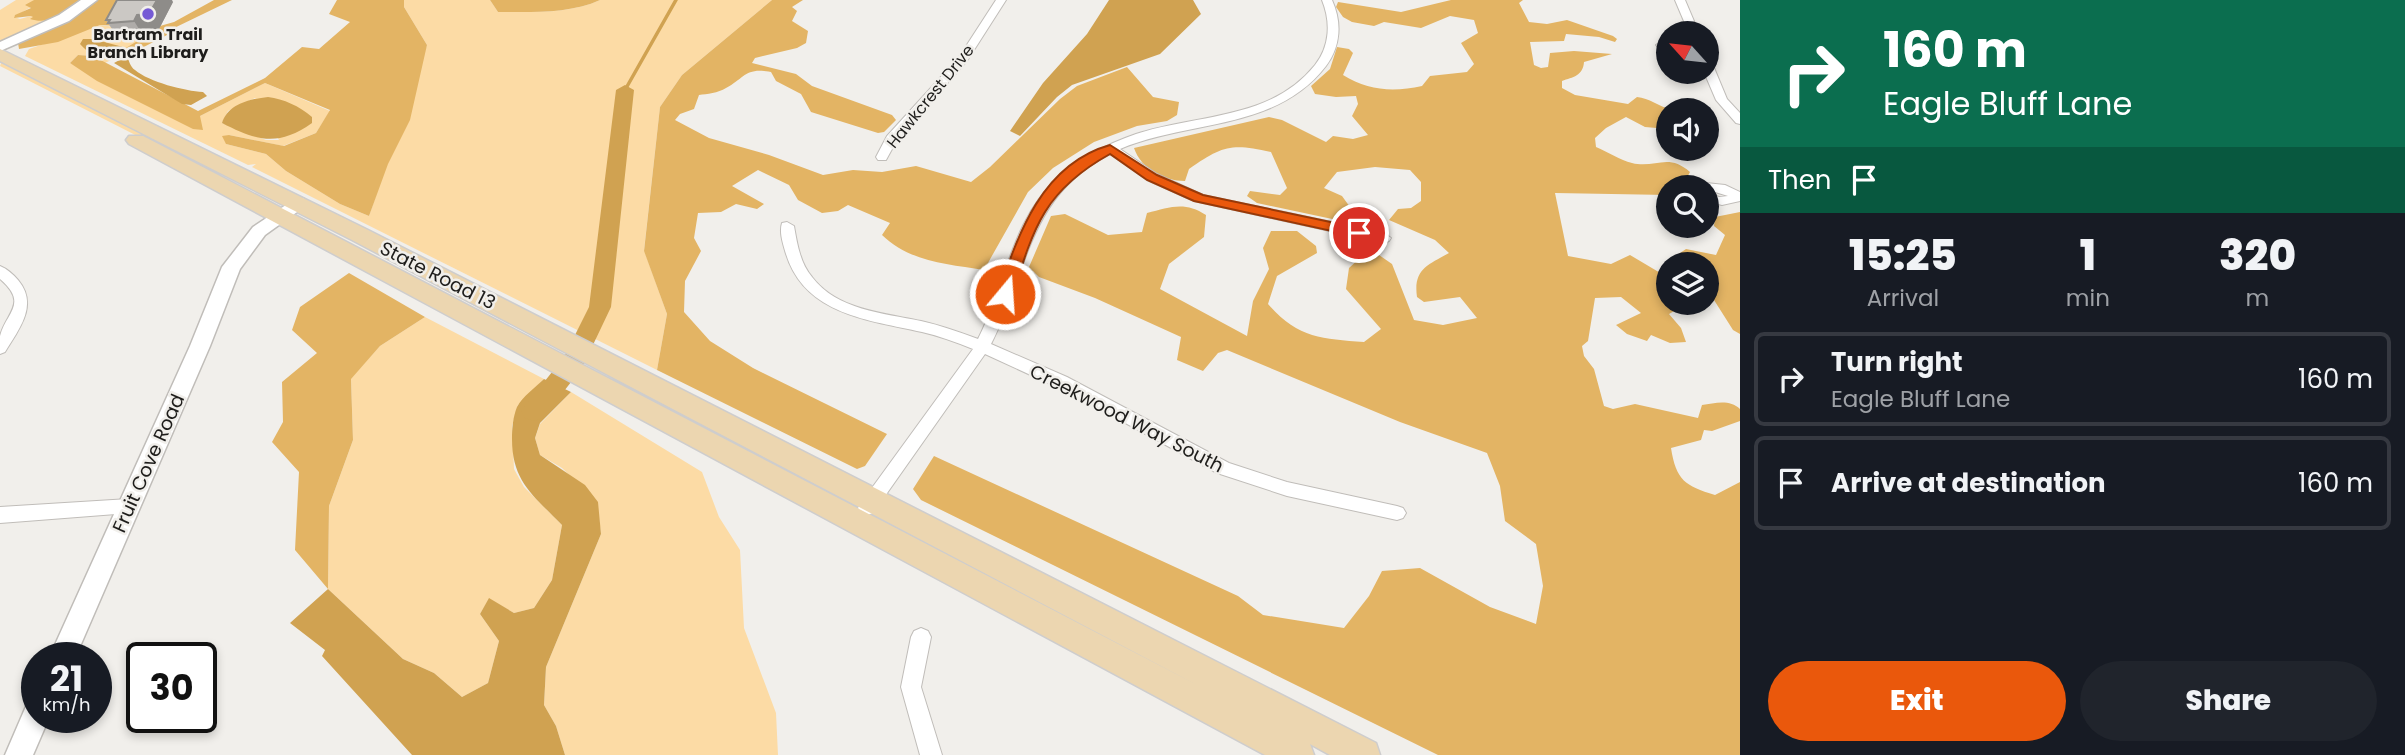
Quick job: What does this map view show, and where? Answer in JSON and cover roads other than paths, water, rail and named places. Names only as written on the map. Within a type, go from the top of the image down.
[{"type":"main road","name":"State Road 13","points":[[0,54],[283,206],[533,349],[604,373],[865,512]]},
{"type":"main road","name":"State Road 13","points":[[0,72],[559,337],[604,373]]},
{"type":"main road","points":[[865,512],[1298,755]]},
{"type":"main road","points":[[865,512],[1364,755]]},
{"type":"street","points":[[0,47],[64,18],[90,0]]},
{"type":"street","name":"Hawkcrest Drive","points":[[882,157],[891,139],[963,59],[1001,0]]},
{"type":"street","points":[[865,512],[981,347],[996,317],[1037,209],[1066,176],[1110,148],[1145,135],[1243,115],[1276,102],[1303,85],[1320,68],[1333,40],[1333,16],[1327,0]]},
{"type":"street","points":[[1681,0],[1689,21]]},
{"type":"street","points":[[1715,84],[1721,100],[1740,120]]},
{"type":"street","points":[[1110,148],[1152,177],[1199,198],[1384,238]]},
{"type":"street","points":[[1719,188],[1739,197]]},
{"type":"street","points":[[1719,201],[1731,202],[1739,197]]},
{"type":"street","name":"Fruit Cove Road","points":[[69,642],[231,267],[283,206]]},
{"type":"street","name":"Creekwood Way South","points":[[787,226],[798,269],[808,284],[832,302],[868,316],[941,331],[981,347],[1048,376],[1158,436],[1224,468],[1300,493],[1397,513]]},
{"type":"street","points":[[0,271],[14,282],[23,299],[17,320],[0,348]]},
{"type":"street","points":[[0,515],[129,506]]},
{"type":"street","points":[[921,636],[911,687],[931,755]]},
{"type":"street","points":[[19,755],[29,733]]},
{"type":"waterway","points":[[625,90],[676,0]]},
{"type":"waterway","points":[[534,411],[573,362],[600,307],[625,90]]},
{"type":"place","name":"Bartram Trail Branch Library","points":[[148,14]]}]
